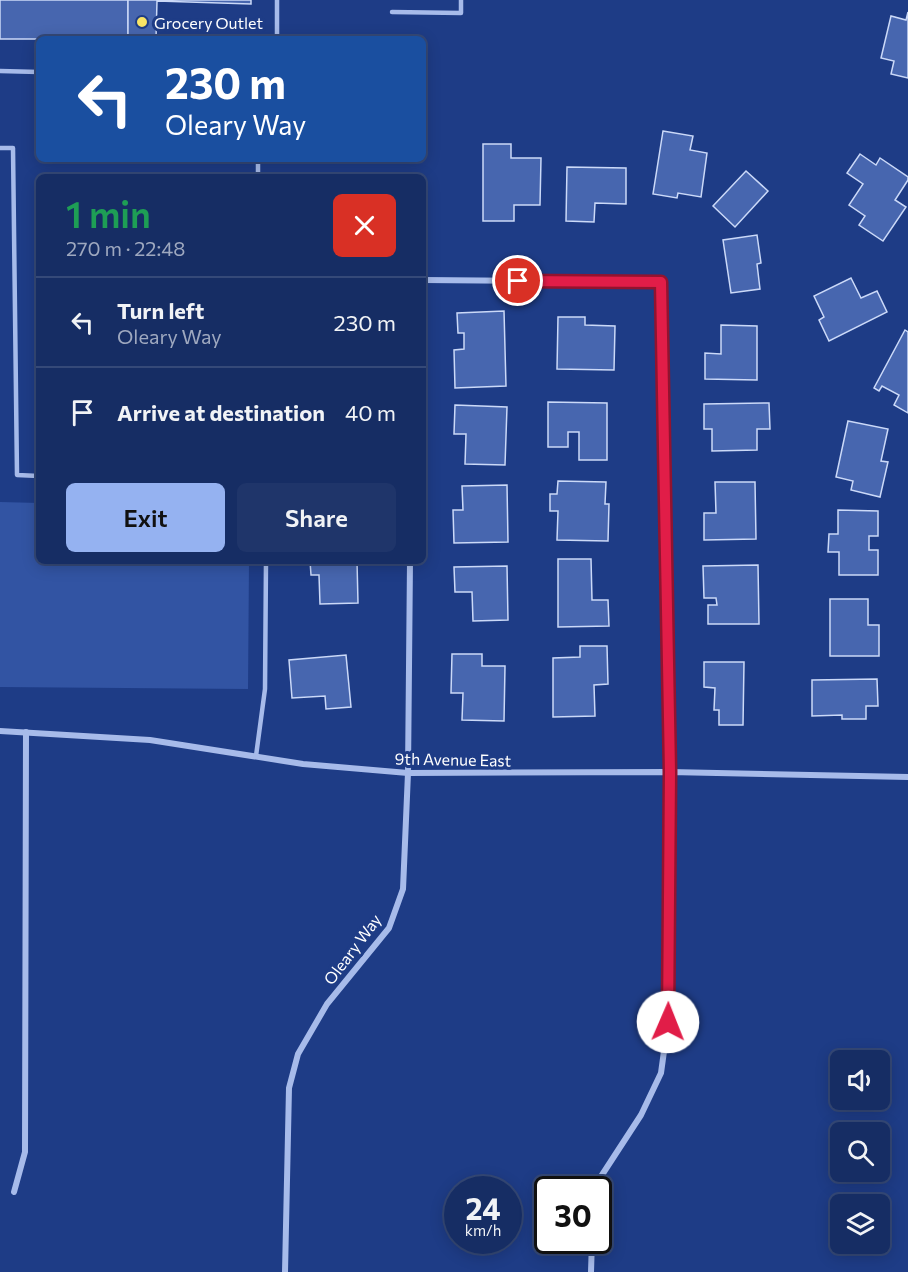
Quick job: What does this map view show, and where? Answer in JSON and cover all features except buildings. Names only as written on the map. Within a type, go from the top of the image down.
[{"type":"street","points":[[426,280],[661,282],[670,772],[668,1022],[661,1073],[641,1115],[601,1176]]},
{"type":"street","name":"Oleary Way","points":[[285,1272],[289,1088],[298,1054],[327,1004],[389,928],[403,889],[408,773],[410,564]]},
{"type":"street","name":"9th Avenue East","points":[[0,731],[150,740],[303,764],[408,773],[670,772],[908,777]]},
{"type":"street","points":[[14,1192],[25,1152],[26,732]]},
{"type":"street","points":[[591,1272],[592,1254]]},
{"type":"lane","points":[[277,0],[277,36]]},
{"type":"lane","points":[[392,12],[461,13],[461,0]]},
{"type":"lane","points":[[0,71],[36,72]]},
{"type":"lane","points":[[0,148],[13,148],[17,475],[36,476]]},
{"type":"lane","points":[[256,756],[265,689],[266,564]]},
{"type":"shaded area","points":[[0,502],[36,503],[36,564],[249,564],[248,689],[0,687]]},
{"type":"place","name":"Grocery Outlet","points":[[142,22]]},
{"type":"route","points":[[518,281],[661,282],[670,772],[668,1022]]}]
